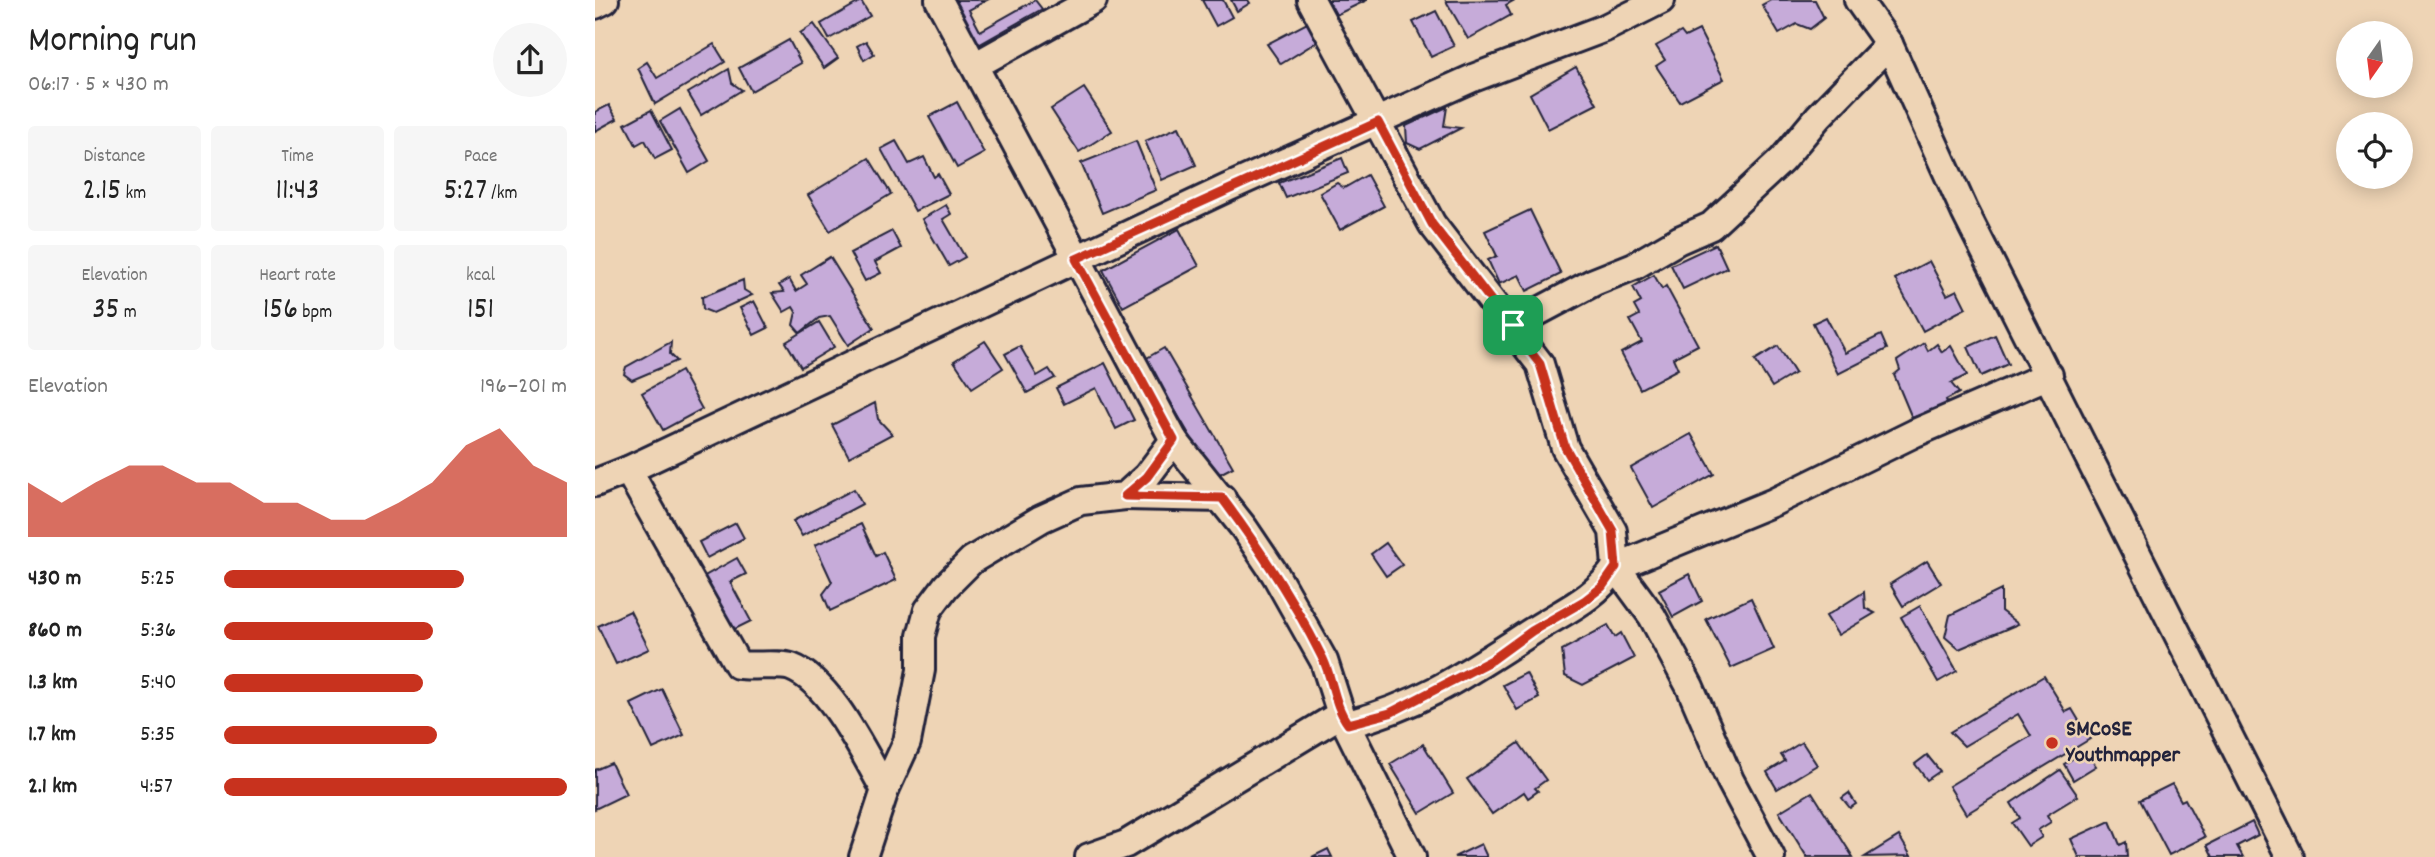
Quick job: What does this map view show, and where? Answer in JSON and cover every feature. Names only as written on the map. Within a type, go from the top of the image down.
[{"type":"street","points":[[595,5],[605,0]]},
{"type":"street","points":[[939,0],[977,65],[1076,259],[1174,440],[1222,498],[1275,574],[1318,650],[1345,719],[1412,857]]},
{"type":"street","points":[[977,65],[1093,0]]},
{"type":"street","points":[[1311,0],[1432,224],[1513,325],[1540,364],[1565,447],[1613,531],[1616,567],[1652,616],[1690,687],[1730,780],[1771,857]]},
{"type":"street","points":[[595,483],[1473,78],[1605,28],[1661,0]]},
{"type":"street","points":[[1858,0],[1889,44],[1965,212],[2290,857]]},
{"type":"street","points":[[1513,325],[1711,226],[1782,160],[1818,117],[1889,44]]},
{"type":"street","points":[[1089,857],[1128,851],[1345,719],[1390,713],[1492,660],[1532,631],[1584,601],[1602,587],[1616,567],[1774,502],[1915,433],[2049,375]]},
{"type":"street","points":[[1125,496],[1147,477],[1174,440]]},
{"type":"street","points":[[628,470],[738,665],[790,666],[811,680],[842,716],[885,790]]},
{"type":"street","points":[[863,857],[885,790],[907,742],[921,670],[921,636],[928,610],[946,586],[972,560],[1041,519],[1081,501],[1125,496],[1222,498]]},
{"type":"building","points":[[945,0],[987,0],[969,10],[980,31],[1035,0],[1042,9],[973,48]]},
{"type":"building","points":[[1202,0],[1223,0],[1232,17],[1216,26]]},
{"type":"building","points":[[1231,0],[1248,0],[1250,3],[1237,11]]},
{"type":"building","points":[[1328,0],[1367,0],[1336,15]]},
{"type":"building","points":[[1515,0],[1506,5],[1511,15],[1468,39],[1446,1]]},
{"type":"building","points":[[1771,0],[1815,0],[1824,18],[1810,29],[1797,24],[1779,34],[1762,5]]},
{"type":"building","points":[[861,1],[870,16],[829,39],[821,24]]},
{"type":"building","points":[[1436,11],[1454,46],[1431,57],[1413,22]]},
{"type":"building","points":[[1309,22],[1318,41],[1281,64],[1267,44]]},
{"type":"building","points":[[814,24],[838,58],[824,68],[800,33]]},
{"type":"building","points":[[1699,30],[1724,79],[1680,102],[1656,66],[1665,60],[1656,46],[1681,32],[1685,37]]},
{"type":"building","points":[[789,40],[801,63],[751,91],[739,68]]},
{"type":"building","points":[[866,41],[874,54],[864,60],[857,46]]},
{"type":"building","points":[[714,44],[725,62],[655,104],[638,68],[647,62],[657,78]]},
{"type":"building","points":[[1576,67],[1597,104],[1548,129],[1530,94]]},
{"type":"building","points":[[729,69],[732,83],[742,90],[701,115],[688,93]]},
{"type":"building","points":[[1084,88],[1112,131],[1079,152],[1051,109]]},
{"type":"building","points":[[957,102],[984,153],[957,168],[929,117]]},
{"type":"building","points":[[609,105],[617,119],[595,131],[595,112]]},
{"type":"building","points":[[1447,107],[1444,126],[1461,128],[1420,149],[1407,143],[1406,126]]},
{"type":"building","points":[[680,109],[709,161],[689,173],[660,121]]},
{"type":"building","points":[[651,110],[672,150],[655,159],[645,140],[636,145],[625,124]]},
{"type":"building","points":[[1179,127],[1196,165],[1162,180],[1145,141]]},
{"type":"building","points":[[896,141],[909,164],[924,157],[934,177],[938,174],[949,194],[915,211],[881,149]]},
{"type":"building","points":[[1136,141],[1156,190],[1102,213],[1081,163]]},
{"type":"building","points":[[869,158],[891,194],[830,231],[808,195]]},
{"type":"building","points":[[1342,158],[1348,173],[1286,198],[1279,183]]},
{"type":"building","points":[[1367,175],[1384,206],[1340,230],[1320,193],[1337,183],[1344,188]]},
{"type":"building","points":[[946,205],[951,214],[943,219],[965,257],[949,266],[922,219]]},
{"type":"building","points":[[1530,210],[1561,274],[1527,291],[1519,275],[1499,284],[1488,260],[1497,256],[1485,231]]},
{"type":"building","points":[[1179,229],[1199,266],[1123,307],[1103,270]]},
{"type":"building","points":[[892,231],[901,248],[875,262],[881,273],[865,281],[850,253]]},
{"type":"building","points":[[1716,244],[1727,268],[1683,289],[1671,265]]},
{"type":"building","points":[[830,257],[874,328],[848,345],[830,316],[819,318],[800,333],[793,325],[796,312],[793,307],[784,312],[772,293],[784,292],[779,285],[789,279],[796,291],[807,284],[801,275]]},
{"type":"building","points":[[1929,261],[1947,295],[1957,290],[1966,308],[1923,331],[1895,279]]},
{"type":"building","points":[[1654,275],[1662,289],[1666,286],[1698,345],[1673,358],[1678,369],[1640,389],[1621,353],[1642,342],[1630,320],[1639,315],[1634,306],[1641,302],[1633,287]]},
{"type":"building","points":[[743,280],[744,290],[752,295],[713,313],[703,309],[702,297]]},
{"type":"building","points":[[754,301],[768,328],[754,335],[740,308]]},
{"type":"building","points":[[1826,317],[1845,353],[1881,335],[1887,349],[1838,374],[1813,323]]},
{"type":"building","points":[[819,322],[834,347],[801,367],[786,342]]},
{"type":"building","points":[[1995,335],[2008,364],[1981,376],[1968,347]]},
{"type":"building","points":[[985,341],[1003,368],[972,388],[954,361]]},
{"type":"building","points":[[671,342],[670,354],[677,361],[632,380],[624,374],[626,367]]},
{"type":"building","points":[[1924,343],[1928,351],[1937,344],[1942,352],[1951,346],[1967,375],[1951,383],[1959,393],[1946,400],[1948,405],[1912,418],[1894,375],[1900,370],[1897,361]]},
{"type":"building","points":[[1020,346],[1037,376],[1049,369],[1055,378],[1027,393],[1005,354]]},
{"type":"building","points":[[1778,346],[1795,373],[1772,387],[1755,360]]},
{"type":"building","points":[[1164,348],[1233,467],[1214,477],[1145,359]]},
{"type":"building","points":[[1105,363],[1134,420],[1116,429],[1096,388],[1064,404],[1056,388]]},
{"type":"building","points":[[681,371],[702,409],[663,430],[642,393]]},
{"type":"building","points":[[875,403],[878,419],[892,434],[849,457],[832,425]]},
{"type":"building","points":[[1691,434],[1714,474],[1653,508],[1631,468]]},
{"type":"building","points":[[854,489],[862,504],[802,536],[793,521]]},
{"type":"building","points":[[736,523],[744,538],[707,558],[699,542]]},
{"type":"building","points":[[861,524],[876,556],[883,552],[896,580],[830,611],[823,594],[832,582],[815,545]]},
{"type":"building","points":[[1386,543],[1402,565],[1386,576],[1371,554]]},
{"type":"building","points":[[737,558],[746,574],[730,582],[751,621],[733,630],[703,577]]},
{"type":"building","points":[[1927,561],[1941,583],[1903,606],[1890,584]]},
{"type":"building","points":[[1689,574],[1702,601],[1673,617],[1659,590]]},
{"type":"building","points":[[2001,590],[2001,611],[2018,624],[1959,649],[1945,637],[1950,615]]},
{"type":"building","points":[[1864,592],[1865,608],[1875,613],[1838,635],[1826,616]]},
{"type":"building","points":[[1751,598],[1774,649],[1731,668],[1706,619]]},
{"type":"building","points":[[1920,606],[1957,671],[1938,682],[1901,617]]},
{"type":"building","points":[[630,611],[649,649],[616,664],[598,626]]},
{"type":"building","points":[[1608,625],[1615,637],[1621,633],[1634,658],[1583,685],[1565,676],[1562,650]]},
{"type":"building","points":[[1526,673],[1539,698],[1517,710],[1503,685]]},
{"type":"building","name":"SMCoSE Youthmapper","points":[[2044,676],[2066,712],[2072,709],[2090,739],[1966,814],[1949,786],[2031,736],[2018,714],[1964,746],[1950,732]]},
{"type":"building","points":[[662,689],[684,735],[653,749],[631,704]]},
{"type":"building","points":[[1802,742],[1817,765],[1777,789],[1767,772],[1785,761],[1781,755]]},
{"type":"building","points":[[1519,743],[1546,780],[1535,788],[1538,791],[1528,798],[1524,792],[1492,814],[1467,779]]},
{"type":"building","points":[[1423,744],[1453,793],[1420,813],[1390,764]]},
{"type":"building","name":"SMCoSE Youthmapper","points":[[2085,751],[2096,766],[2073,780],[2064,764]]},
{"type":"building","points":[[1927,755],[1940,771],[1927,780],[1915,764]]},
{"type":"building","points":[[611,763],[626,794],[595,809],[595,770]]},
{"type":"building","name":"SMCoSE Youthmapper","points":[[2060,770],[2078,796],[2047,815],[2051,822],[2038,830],[2042,837],[2028,846],[2012,823],[2020,818],[2011,803]]},
{"type":"building","name":"SMCoSE Youthmapper","points":[[2172,784],[2181,801],[2185,799],[2205,837],[2169,855],[2140,800]]},
{"type":"building","points":[[1812,792],[1853,857],[1807,857],[1779,812]]},
{"type":"building","points":[[1849,793],[1856,804],[1850,808],[1842,798]]},
{"type":"building","name":"SMCoSE Youthmapper","points":[[2110,821],[2120,845],[2126,842],[2127,857],[2079,857],[2071,839]]},
{"type":"building","points":[[2252,822],[2258,835],[2237,846],[2243,857],[2213,857],[2207,845]]},
{"type":"building","points":[[1899,836],[1911,856],[1865,857]]},
{"type":"building","points":[[1481,844],[1487,857],[1454,857]]},
{"type":"building","points":[[1328,849],[1332,857],[1312,857]]},
{"type":"place","name":"SMCoSE Youthmapper","points":[[2052,743]]},
{"type":"route","points":[[1378,122],[1432,224],[1513,325],[1540,364],[1565,447],[1613,531],[1616,567],[1602,587],[1584,601],[1532,631],[1492,660],[1449,685],[1390,713],[1348,724],[1341,715],[1324,661],[1275,574],[1222,498],[1125,496],[1147,477],[1174,440],[1076,259],[1227,188],[1378,122]]}]
